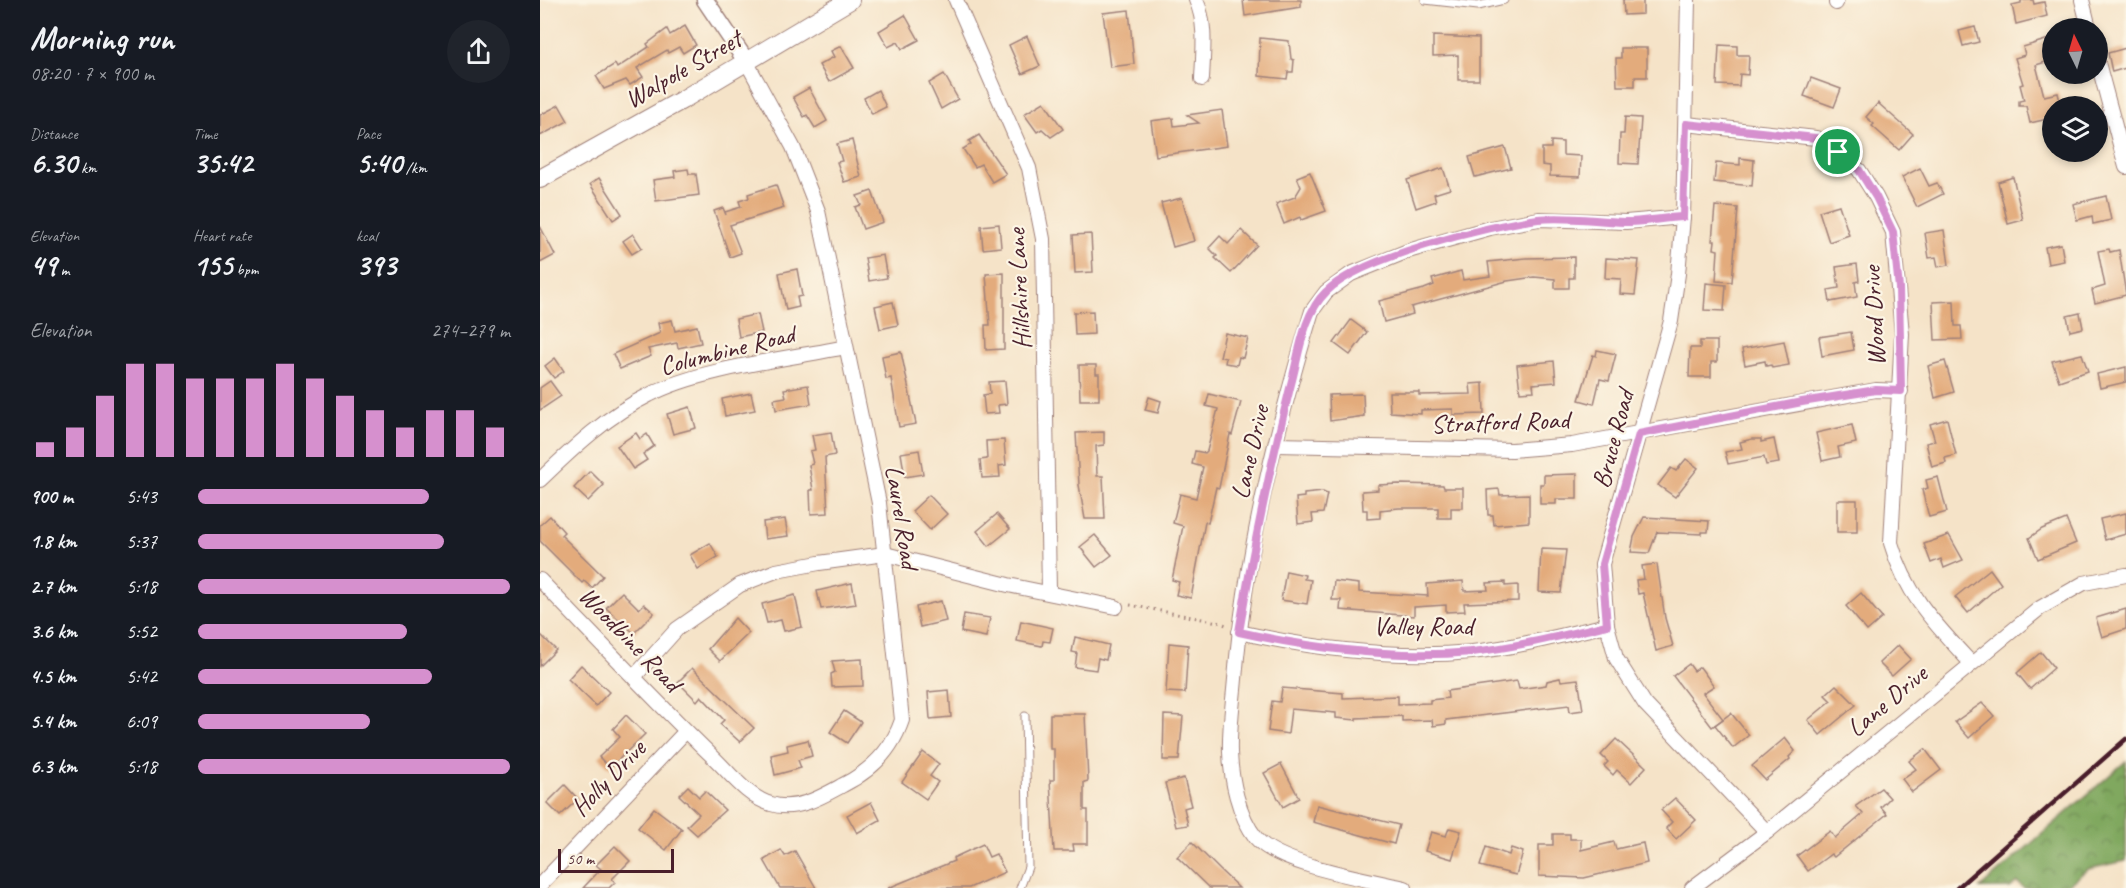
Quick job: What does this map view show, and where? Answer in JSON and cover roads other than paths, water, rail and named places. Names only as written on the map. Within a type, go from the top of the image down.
[{"type":"main road","name":"Walpole Street","points":[[540,179],[850,0]]},
{"type":"street","points":[[705,0],[746,61]]},
{"type":"street","name":"Hillshire Lane","points":[[956,0],[1029,168],[1043,239],[1049,591]]},
{"type":"street","points":[[1196,0],[1202,19],[1204,42],[1202,79]]},
{"type":"street","name":"Bruce Road","points":[[1688,0],[1683,217],[1671,321],[1602,564],[1607,625],[1616,658],[1645,704],[1767,832]]},
{"type":"street","points":[[2082,0],[2086,18]]},
{"type":"street","name":"Laurel Road","points":[[686,731],[754,797],[786,807],[801,805],[857,778],[884,755],[896,739],[902,720],[879,503],[824,236],[812,191],[783,127],[746,61]]},
{"type":"street","points":[[2104,84],[2126,166]]},
{"type":"street","name":"Wood Drive","points":[[1686,124],[1816,138],[1838,152],[1859,170],[1876,197],[1893,232],[1900,299],[1901,391],[1891,543],[1899,571],[1913,596],[1933,622],[1971,663]]},
{"type":"street","name":"Lane Drive","points":[[1405,888],[1315,867],[1277,852],[1257,838],[1235,791],[1230,750],[1239,632],[1258,524],[1276,445],[1312,311],[1326,292],[1351,274],[1408,251],[1490,228],[1539,219],[1626,222],[1683,217]]},
{"type":"street","name":"Columbine Road","points":[[540,480],[608,422],[649,395],[694,378],[846,347]]},
{"type":"street","name":"Stratford Road","points":[[1276,445],[1512,450],[1572,445],[1802,402],[1876,390],[1901,391]]},
{"type":"street","points":[[634,677],[677,629],[740,585],[776,572],[819,562],[885,554],[1008,585],[1049,591],[1116,607]]},
{"type":"street","name":"Lane Drive","points":[[1692,888],[1767,832],[2040,608],[2084,583],[2126,576]]},
{"type":"street","name":"Woodbine Road","points":[[540,580],[686,731]]},
{"type":"street","name":"Valley Road","points":[[1239,632],[1314,646],[1435,654],[1517,646],[1607,625]]},
{"type":"street","name":"Holly Drive","points":[[540,885],[686,731]]},
{"type":"lane","points":[[1425,0],[1478,6],[1502,3],[1504,0]]},
{"type":"lane","points":[[1020,888],[1028,867],[1025,716]]},
{"type":"railway","points":[[1957,888],[2126,739]]}]
